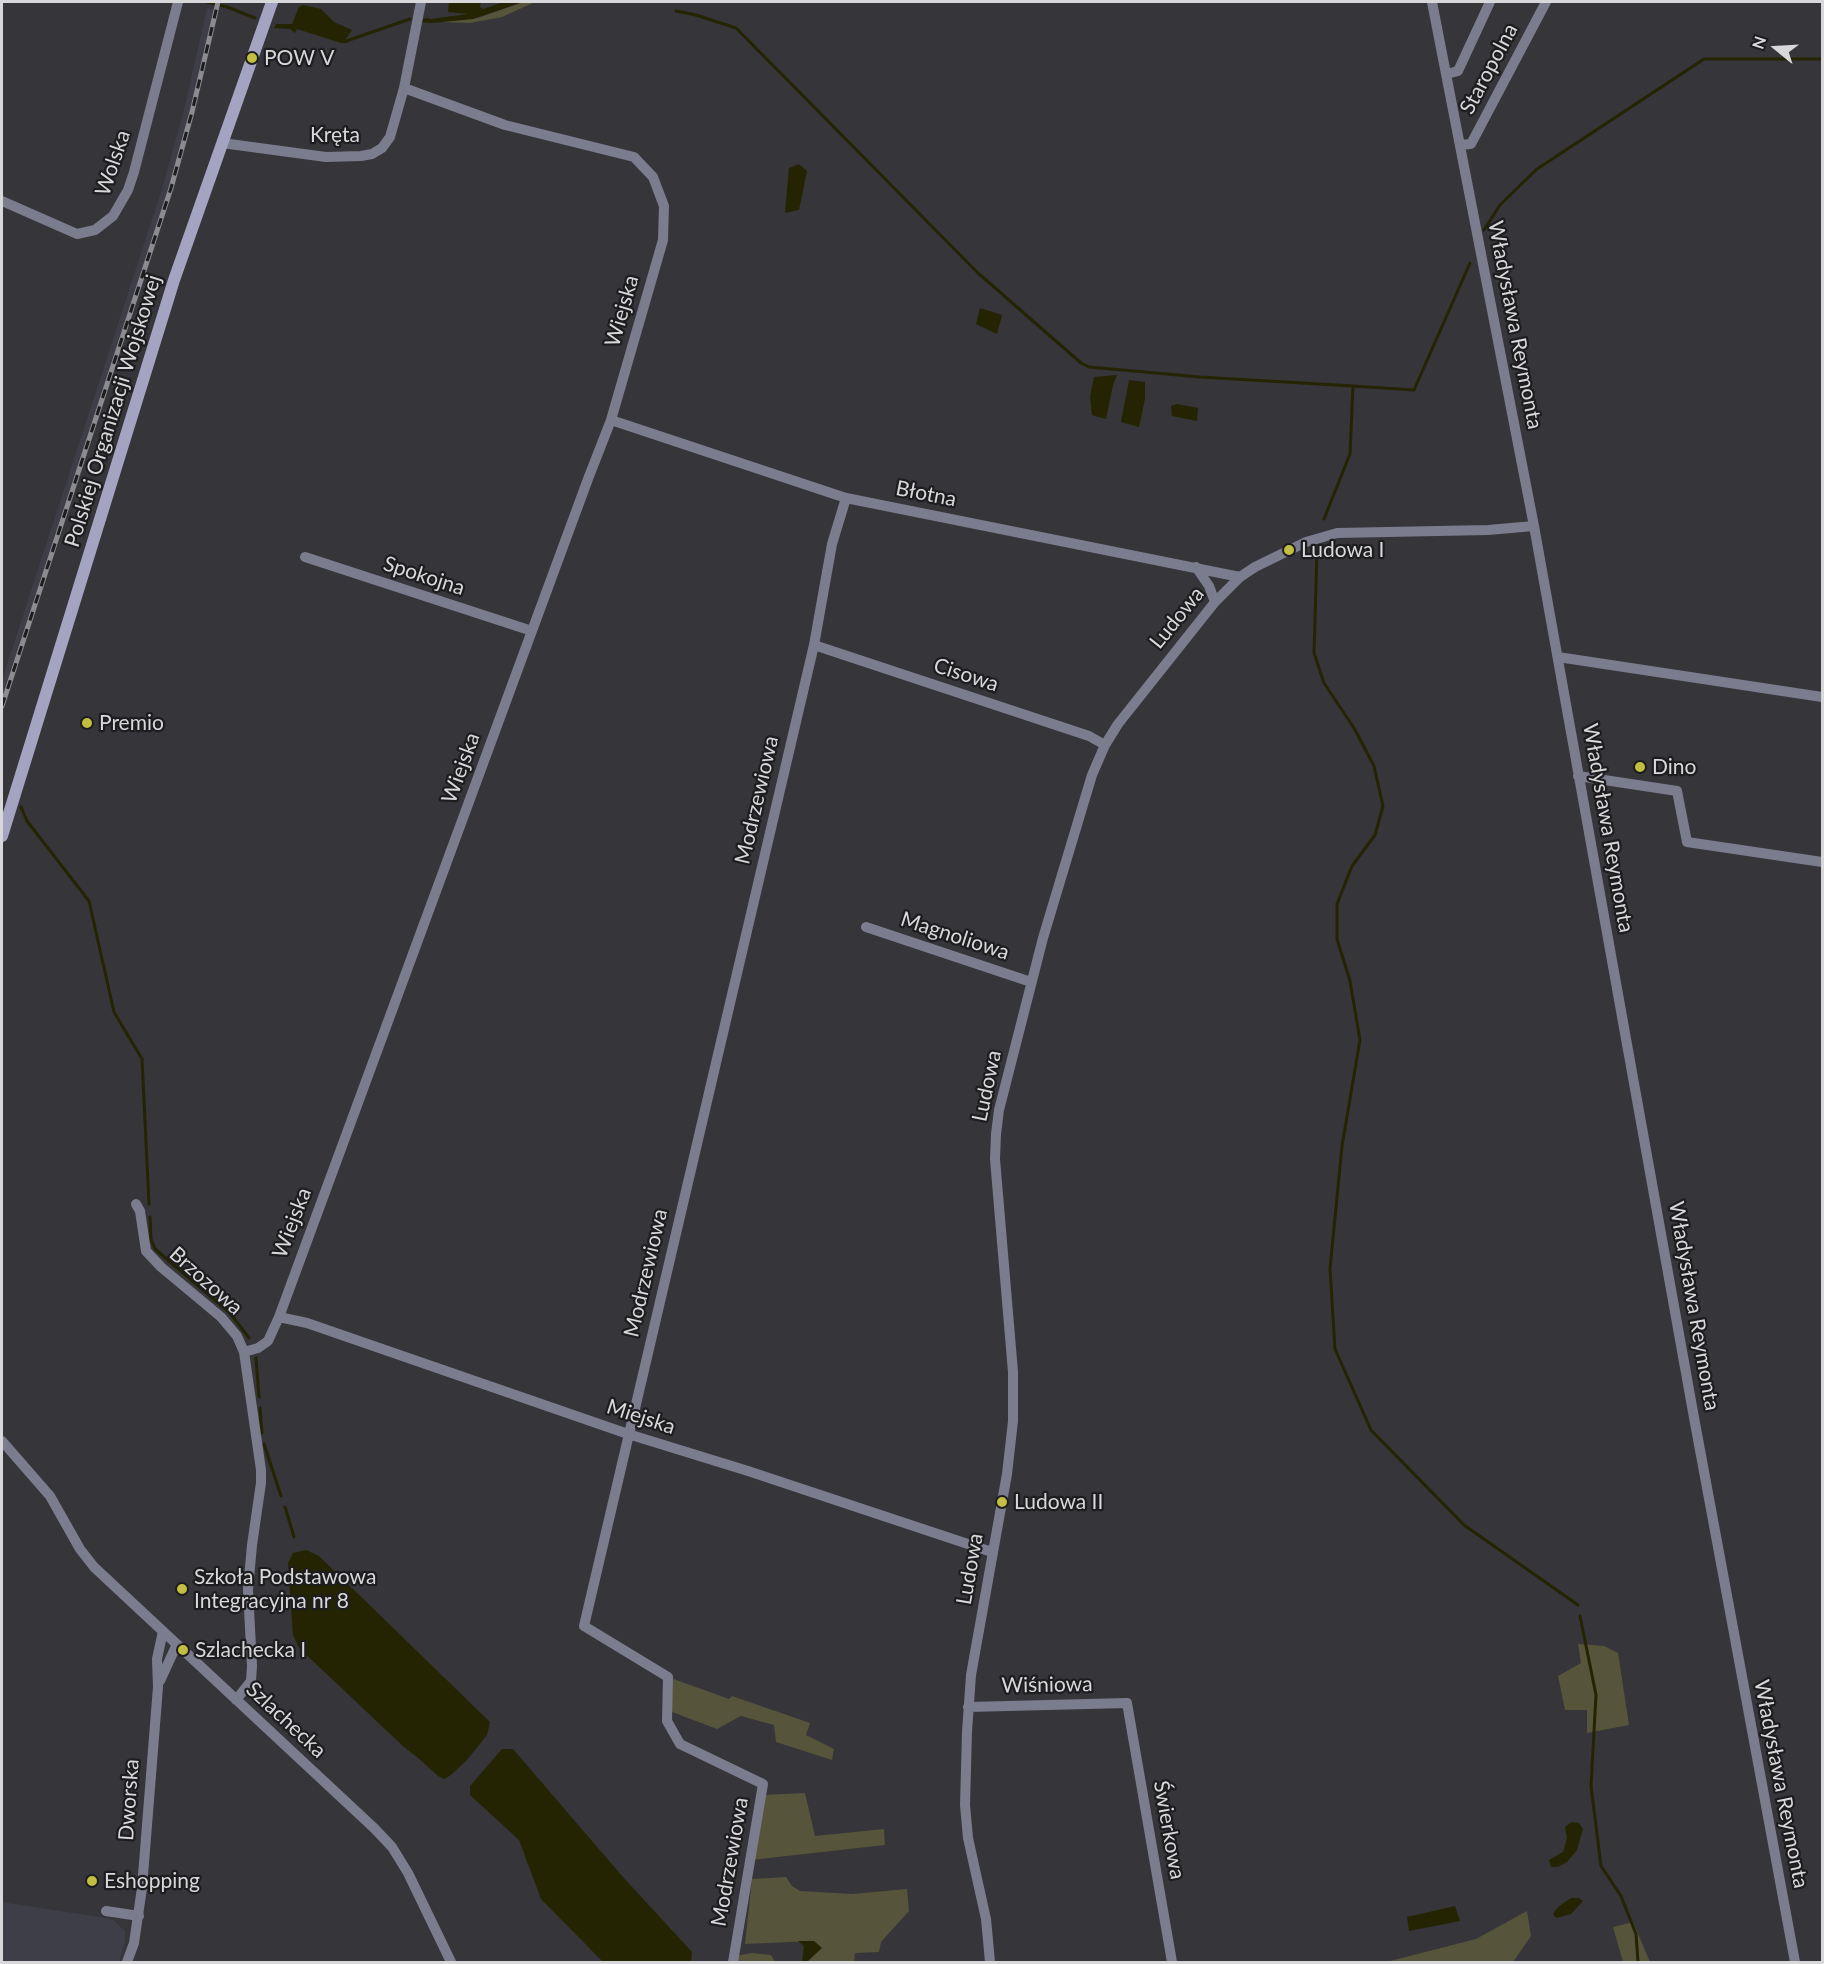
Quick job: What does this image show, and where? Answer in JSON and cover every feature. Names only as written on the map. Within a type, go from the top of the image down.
[{"type":"main road","name":"Polskiej Organizacji Wojskowej","points":[[2,836],[174,280],[272,2]]},
{"type":"street","name":"Wolska","points":[[2,201],[77,234],[95,230],[113,216],[128,190],[134,172],[178,2]]},
{"type":"street","points":[[404,88],[421,2]]},
{"type":"street","name":"Władysława Reymonta","points":[[1432,2],[1534,526],[1795,1962]]},
{"type":"street","points":[[1447,74],[1458,71],[1490,2]]},
{"type":"street","name":"Staropolna","points":[[1460,145],[1471,144],[1546,2]]},
{"type":"street","name":"Kręta","points":[[222,143],[326,157],[372,154],[382,148],[390,137],[404,88]]},
{"type":"street","name":"Wiejska","points":[[244,1352],[258,1348],[268,1341],[279,1317],[611,420],[663,240],[663,206],[653,177],[634,157],[506,125],[404,88]]},
{"type":"street","name":"Błotna","points":[[611,420],[846,498],[1240,577]]},
{"type":"street","name":"Modrzewiowa","points":[[733,1962],[764,1784],[680,1744],[667,1721],[668,1677],[584,1626],[814,645],[832,544],[846,498]]},
{"type":"street","name":"Ludowa","points":[[990,1962],[986,1919],[968,1838],[965,1805],[968,1707],[1010,1448],[1013,1395],[1011,1342],[995,1159],[996,1134],[999,1110],[1031,981],[1085,795],[1105,745],[1118,724],[1215,602],[1240,577],[1255,567],[1306,542],[1337,533],[1488,530],[1534,526]]},
{"type":"street","name":"Spokojna","points":[[305,558],[532,631]]},
{"type":"street","points":[[1196,567],[1209,586],[1215,602]]},
{"type":"street","name":"Cisowa","points":[[814,645],[1089,736],[1105,745]]},
{"type":"street","points":[[1558,657],[1822,697]]},
{"type":"street","points":[[1578,776],[1677,791],[1687,842],[1822,862]]},
{"type":"street","name":"Magnoliowa","points":[[866,927],[1031,981]]},
{"type":"street","name":"Brzozowa","points":[[136,1204],[140,1211],[146,1251],[160,1267],[221,1317],[237,1336],[244,1352]]},
{"type":"street","name":"Miejska","points":[[279,1317],[307,1323],[628,1434],[992,1552]]},
{"type":"street","points":[[236,1700],[251,1681],[248,1590],[261,1483],[244,1352]]},
{"type":"street","name":"Szlachecka","points":[[2,1441],[50,1496],[80,1550],[93,1567],[164,1631],[392,1847],[408,1873],[451,1962]]},
{"type":"street","name":"Dworska","points":[[127,1962],[134,1943],[139,1916],[158,1687],[157,1659],[164,1631]]},
{"type":"street","name":"Dworska","points":[[158,1687],[167,1662],[177,1644]]},
{"type":"street","name":"Wiśniowa","points":[[968,1707],[1127,1703]]},
{"type":"street","name":"Świerkowa","points":[[1127,1703],[1172,1962]]},
{"type":"street","points":[[106,1911],[139,1916]]},
{"type":"shaded area","points":[[449,2],[481,2],[480,7],[483,9],[504,2],[523,2],[473,19],[422,22],[427,18],[468,14],[448,12]]},
{"type":"shaded area","points":[[523,2],[535,2],[502,17],[470,23],[440,22],[478,18]]},
{"type":"shaded area","points":[[303,5],[321,9],[334,22],[352,30],[346,39],[353,39],[347,43],[341,43],[297,29],[295,33],[290,29],[274,28],[276,24],[292,24],[299,7]]},
{"type":"shaded area","points":[[207,8],[219,11],[174,189],[2,715],[2,680],[163,186],[184,110]]},
{"type":"shaded area","points":[[799,164],[807,171],[799,210],[785,213],[789,168]]},
{"type":"shaded area","points":[[980,308],[1002,315],[997,334],[976,324]]},
{"type":"shaded area","points":[[1117,375],[1106,419],[1092,415],[1090,397],[1094,377]]},
{"type":"shaded area","points":[[1129,380],[1145,382],[1145,399],[1139,427],[1121,422]]},
{"type":"shaded area","points":[[1177,404],[1198,408],[1197,421],[1172,416],[1171,406]]},
{"type":"shaded area","points":[[306,1550],[319,1556],[490,1722],[487,1735],[467,1760],[451,1775],[444,1779],[438,1776],[299,1648],[293,1635],[288,1563],[293,1553]]},
{"type":"shaded area","points":[[1578,1644],[1604,1646],[1618,1653],[1629,1725],[1587,1733],[1587,1710],[1565,1710],[1558,1676],[1581,1663]]},
{"type":"shaded area","points":[[668,1677],[729,1699],[732,1696],[810,1723],[806,1735],[834,1749],[832,1760],[776,1742],[774,1725],[741,1716],[717,1729],[667,1710]]},
{"type":"shaded area","points":[[502,1749],[513,1749],[622,1876],[692,1952],[691,1962],[603,1962],[541,1899],[519,1840],[470,1795],[470,1786]]},
{"type":"shaded area","points":[[805,1793],[815,1836],[884,1829],[885,1845],[751,1860],[762,1795]]},
{"type":"shaded area","points":[[1572,1822],[1579,1823],[1583,1829],[1577,1850],[1567,1862],[1558,1867],[1551,1867],[1549,1860],[1563,1852],[1567,1838],[1565,1827]]},
{"type":"shaded area","points":[[786,1877],[792,1886],[800,1891],[852,1894],[907,1889],[909,1911],[881,1942],[879,1952],[855,1953],[854,1962],[806,1962],[821,1948],[814,1941],[745,1944],[752,1879]]},
{"type":"shaded area","points":[[1571,1898],[1579,1898],[1583,1901],[1571,1914],[1556,1918],[1553,1914],[1558,1907]]},
{"type":"shaded area","points":[[2,1902],[112,1919],[125,1931],[125,1942],[119,1962],[2,1962]]},
{"type":"shaded area","points":[[1455,1906],[1460,1921],[1409,1931],[1407,1917]]},
{"type":"shaded area","points":[[1527,1911],[1531,1936],[1513,1962],[1386,1962],[1476,1939]]},
{"type":"shaded area","points":[[1633,1922],[1650,1962],[1623,1962],[1613,1927]]},
{"type":"shaded area","points":[[798,1941],[814,1941],[822,1948],[808,1961],[802,1962],[804,1946]]},
{"type":"shaded area","points":[[752,1953],[771,1955],[775,1962],[738,1962],[734,1956]]},
{"type":"waterway","points":[[207,2],[255,18]]},
{"type":"waterway","points":[[676,11],[736,28],[978,273],[1081,363],[1089,367],[1200,377],[1353,386],[1350,454],[1324,519]]},
{"type":"waterway","points":[[349,40],[410,19]]},
{"type":"waterway","points":[[1484,230],[1500,205],[1537,169],[1704,59],[1822,59]]},
{"type":"waterway","points":[[1353,386],[1414,390],[1470,263]]},
{"type":"waterway","points":[[1317,552],[1314,653],[1324,683],[1354,728],[1374,766],[1383,806],[1375,835],[1352,866],[1337,904],[1337,939],[1350,981],[1360,1040],[1342,1146],[1330,1269],[1335,1349],[1371,1430],[1464,1525],[1578,1605]]},
{"type":"waterway","points":[[21,807],[27,821],[89,901],[114,1012],[142,1059],[149,1204]]},
{"type":"waterway","points":[[150,1217],[151,1239],[155,1249],[230,1313],[249,1338]]},
{"type":"waterway","points":[[256,1358],[259,1397]]},
{"type":"waterway","points":[[260,1408],[262,1433]]},
{"type":"waterway","points":[[264,1444],[281,1496]]},
{"type":"waterway","points":[[285,1507],[294,1537]]},
{"type":"waterway","points":[[1580,1616],[1596,1695],[1591,1786],[1601,1866],[1621,1896],[1636,1934],[1638,1962]]},
{"type":"railway","points":[[2,706],[171,188],[218,2]]},
{"type":"place","name":"POW V","points":[[252,58]]},
{"type":"place","name":"Ludowa I","points":[[1289,550]]},
{"type":"place","name":"Premio","points":[[87,723]]},
{"type":"place","name":"Dino","points":[[1640,767]]},
{"type":"place","name":"Ludowa II","points":[[1002,1502]]},
{"type":"place","name":"Szkoła Podstawowa Integracyjna nr 8","points":[[182,1589]]},
{"type":"place","name":"Szlachecka I","points":[[183,1650]]},
{"type":"place","name":"Eshopping","points":[[92,1881]]}]
